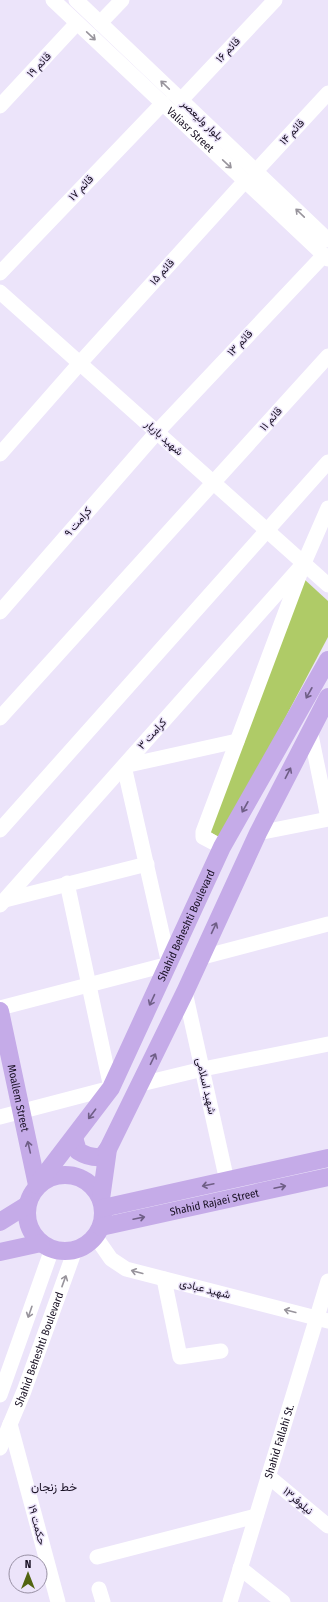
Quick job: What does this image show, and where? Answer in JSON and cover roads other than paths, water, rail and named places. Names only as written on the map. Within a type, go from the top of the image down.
[{"type":"main road","name":"Shahid Beheshti Boulevard","points":[[37,1185],[111,1088],[222,847],[328,660]]},
{"type":"main road","points":[[74,1138],[78,1151],[86,1155],[102,1157],[108,1149],[185,992],[199,958],[258,833],[310,730],[326,704]]},
{"type":"main road","name":"Moallem Street","points":[[0,1009],[37,1185]]},
{"type":"main road","points":[[102,1203],[94,1188],[84,1180],[73,1175],[60,1174],[48,1178],[37,1185],[30,1194],[26,1215],[28,1226],[33,1236],[46,1246],[63,1251],[75,1250],[86,1245],[98,1232],[102,1203],[108,1149]]},
{"type":"main road","name":"Shahid Rajaei Street","points":[[102,1203],[227,1181],[328,1158]]},
{"type":"main road","name":"Shahid Rajaei Street","points":[[98,1232],[328,1176]]},
{"type":"main road","points":[[0,1222],[27,1205]]},
{"type":"main road","points":[[0,1252],[46,1246]]},
{"type":"street","name":"Valiasr Street","points":[[53,0],[163,103],[250,176],[326,257]]},
{"type":"street","name":"بلوار ولیعصر","points":[[76,0],[181,100],[250,176],[328,240]]},
{"type":"street","points":[[100,23],[122,0]]},
{"type":"street","name":"قائم ۱۶","points":[[181,100],[275,0]]},
{"type":"street","name":"قائم ۱۹","points":[[0,106],[77,23]]},
{"type":"street","name":"قائم ۱۴","points":[[250,176],[328,93]]},
{"type":"street","name":"قائم ۱۷","points":[[0,273],[163,103]]},
{"type":"street","name":"قائم ۱۵","points":[[0,454],[80,363],[250,176]]},
{"type":"street","name":"قائم ۱۳","points":[[157,432],[326,257]]},
{"type":"street","name":"شهید بازیار","points":[[0,292],[328,585]]},
{"type":"street","name":"قائم ۱۱","points":[[0,718],[328,356]]},
{"type":"street","name":"کرامت ۹","points":[[0,612],[157,432]]},
{"type":"street","points":[[0,830],[328,462]]},
{"type":"street","points":[[222,847],[203,837],[202,835],[304,564],[328,508]]},
{"type":"street","name":"کرامت ۳","points":[[2,902],[304,564]]},
{"type":"street","points":[[258,833],[328,818],[310,730]]},
{"type":"street","points":[[0,1009],[169,964],[124,766],[237,741]]},
{"type":"street","points":[[2,902],[66,883],[147,864]]},
{"type":"street","points":[[0,1117],[111,1088],[66,883]]},
{"type":"street","points":[[199,958],[328,924]]},
{"type":"street","name":"شهید اسلامی","points":[[185,992],[227,1181]]},
{"type":"street","points":[[141,1084],[203,1069],[328,1044]]},
{"type":"street","name":"شهید عبادی","points":[[98,1232],[111,1259],[126,1268],[322,1319]]},
{"type":"street","name":"Shahid Beheshti Boulevard","points":[[0,1395],[6,1380],[46,1246]]},
{"type":"street","name":"Shahid Beheshti Boulevard","points":[[0,1448],[24,1391],[75,1250]]},
{"type":"street","points":[[164,1279],[180,1357],[220,1351]]},
{"type":"street","name":"Shahid Fallahi St.","points":[[230,1602],[268,1476],[322,1319],[328,1280]]},
{"type":"street","points":[[6,1380],[24,1391]]},
{"type":"street","name":"حکمت ۱۹","points":[[10,1424],[58,1602]]},
{"type":"street","name":"نیلوفر۱۳","points":[[268,1476],[328,1526]]},
{"type":"street","points":[[97,1557],[256,1516]]},
{"type":"street","points":[[240,1568],[283,1602]]},
{"type":"district","name":"خط زنجان","points":[[54,1487]]}]
